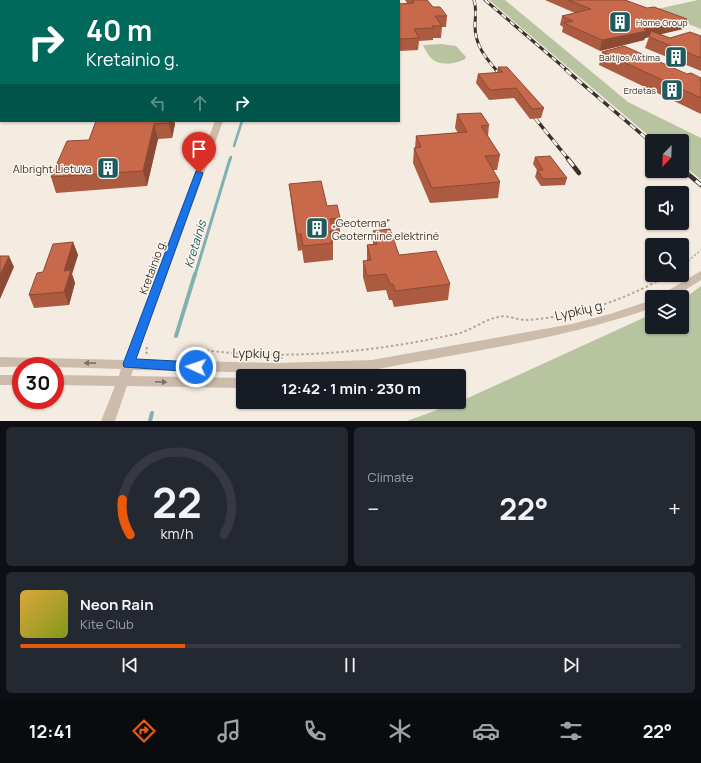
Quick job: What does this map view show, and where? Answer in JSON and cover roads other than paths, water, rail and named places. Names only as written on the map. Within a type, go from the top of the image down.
[{"type":"street","name":"Kretainio g.","points":[[108,421],[219,122]]},
{"type":"street","points":[[677,290],[701,275]]},
{"type":"street","name":"Lypkių g.","points":[[352,369],[572,328],[611,318],[645,306]]},
{"type":"street","name":"Lypkių g.","points":[[0,362],[129,364],[196,367],[316,368],[372,365]]},
{"type":"street","points":[[0,380],[12,380]]},
{"type":"street","points":[[64,380],[236,383]]},
{"type":"waterway","name":"Kretainis","points":[[234,146],[242,122]]},
{"type":"waterway","name":"Kretainis","points":[[195,275],[230,159]]},
{"type":"waterway","name":"Kretainis","points":[[176,336],[195,274]]},
{"type":"waterway","name":"Kretainis","points":[[150,421],[152,413]]},
{"type":"railway","points":[[474,0],[476,13],[475,33],[485,56],[497,71]]},
{"type":"railway","points":[[485,0],[568,71]]},
{"type":"railway","points":[[496,70],[501,76]]},
{"type":"railway","points":[[566,70],[645,137]]},
{"type":"railway","points":[[535,118],[569,160]]},
{"type":"railway","points":[[568,159],[579,173]]},
{"type":"railway","points":[[689,175],[701,185]]},
{"type":"place","name":"Home Group","points":[[620,22]]},
{"type":"place","name":"Baltijos Aktima","points":[[676,57]]},
{"type":"place","name":"Erdetas","points":[[672,90]]},
{"type":"place","name":"Albright Lietuva","points":[[108,168]]},
{"type":"place","name":"„Geoterma“ Geoterminė elektrinė","points":[[317,228]]}]
